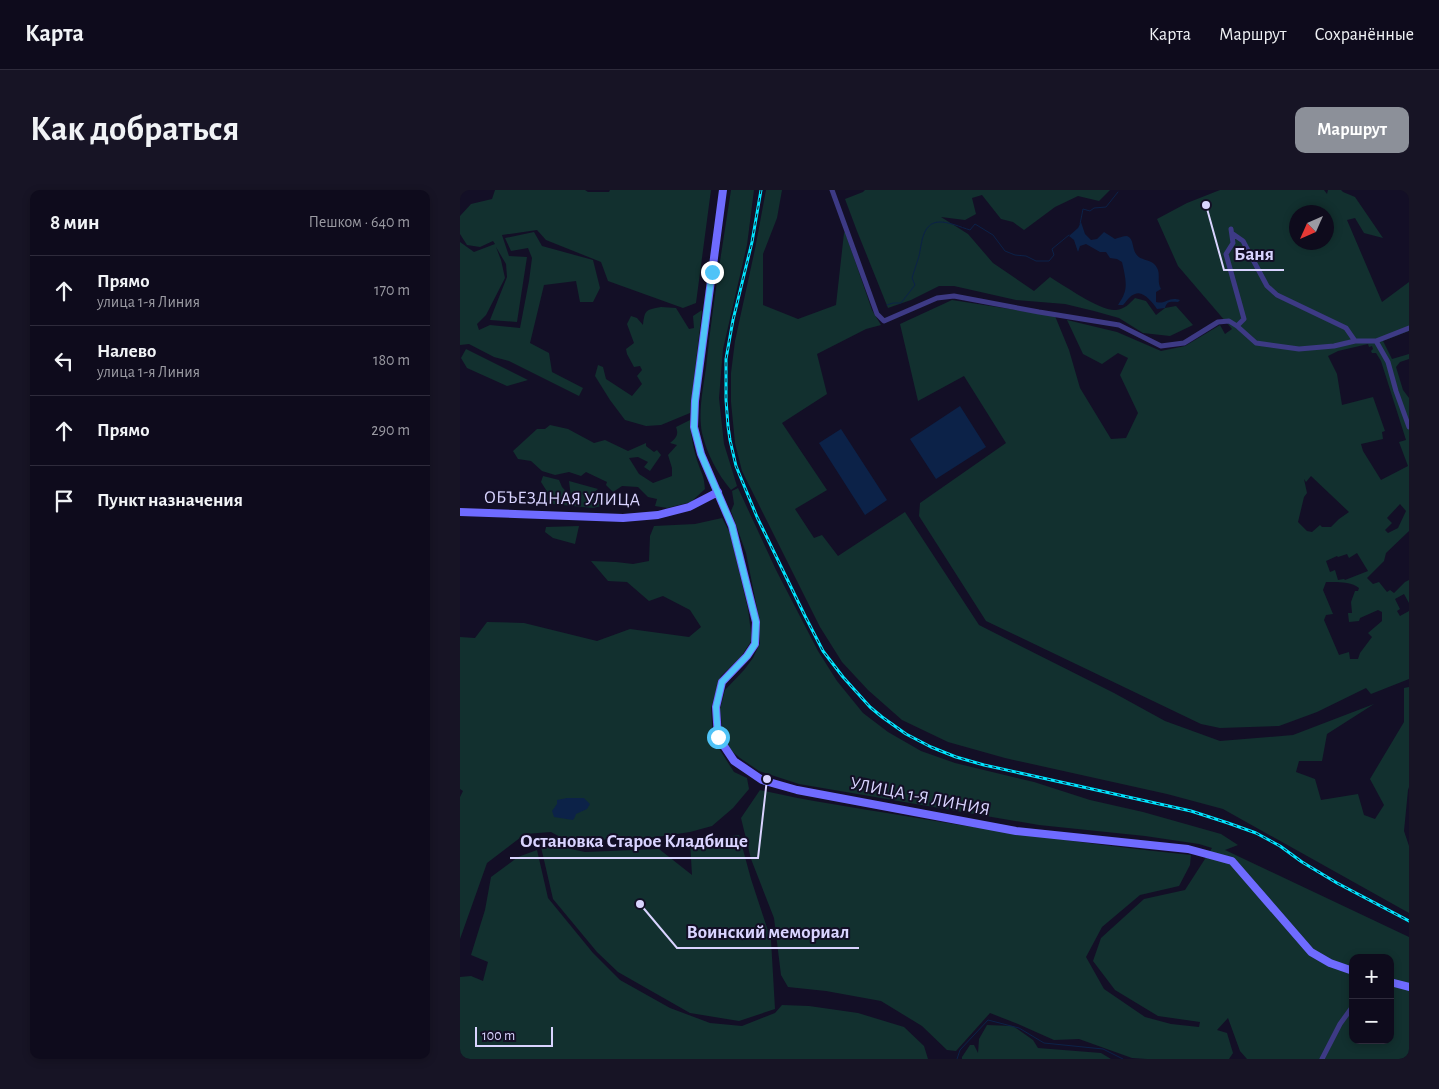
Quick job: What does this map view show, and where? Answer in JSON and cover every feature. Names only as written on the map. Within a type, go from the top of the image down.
[{"type":"street","name":"УЛИЦА 1-Я ЛИНИЯ","points":[[723,190],[695,401],[694,427],[701,454],[732,526],[756,622],[755,644],[747,656],[722,682],[716,707],[718,737],[734,761],[762,780],[797,790],[1016,831],[1188,848],[1232,861],[1311,952],[1330,963],[1349,969]]},
{"type":"street","points":[[832,190],[877,314],[884,321],[936,298],[954,296],[1119,325],[1161,346],[1184,342],[1218,322],[1229,321],[1256,343],[1299,349],[1376,340],[1409,328]]},
{"type":"street","points":[[1237,326],[1244,319],[1226,254],[1232,242],[1232,231],[1243,241],[1267,286],[1276,295],[1346,328],[1355,341]]},
{"type":"street","points":[[1376,340],[1388,362],[1409,427]]},
{"type":"street","name":"ОБЪЕЗДНАЯ УЛИЦА","points":[[460,512],[623,518],[658,515],[689,507],[718,492]]},
{"type":"street","points":[[1394,983],[1409,988]]},
{"type":"street","points":[[1322,1059],[1340,1024],[1349,1012]]},
{"type":"green space","points":[[495,190],[585,190],[588,192],[609,192],[610,190],[711,190],[696,303],[683,308],[608,281],[601,262],[546,240],[537,230],[502,235],[509,256],[527,257],[517,322],[490,320],[507,277],[506,264],[496,247],[505,278],[486,315],[477,324],[479,330],[490,325],[520,328],[532,258],[528,248],[511,251],[505,238],[534,232],[542,246],[593,260],[600,288],[593,302],[580,302],[576,281],[544,285],[530,343],[549,353],[552,372],[583,388],[579,396],[509,361],[494,357],[469,344],[460,345],[460,242],[474,252],[495,244],[493,241],[480,247],[467,245],[460,234],[460,216],[471,204],[492,199]]},
{"type":"green space","points":[[731,190],[754,190],[747,245],[723,349],[719,398],[724,444],[737,486],[731,490],[717,470],[704,441],[701,400]]},
{"type":"green space","points":[[766,190],[782,190],[777,218],[763,254],[763,305],[798,319],[836,305],[845,232],[872,310],[881,325],[866,329],[817,354],[827,394],[782,423],[827,490],[795,509],[814,538],[822,535],[838,556],[905,512],[979,625],[1165,721],[1220,741],[1293,735],[1374,704],[1327,734],[1322,761],[1299,761],[1296,772],[1315,779],[1321,800],[1358,794],[1364,815],[1375,819],[1384,805],[1370,779],[1404,722],[1404,688],[1409,687],[1409,787],[1404,831],[1409,846],[1409,913],[1223,809],[1167,794],[1005,758],[948,742],[902,720],[868,690],[842,662],[820,627],[742,471],[735,443],[731,402],[731,373],[735,341]]},
{"type":"green space","points":[[865,190],[1110,190],[1099,201],[1078,196],[1055,207],[1024,230],[1013,222],[1001,219],[982,195],[972,198],[976,214],[965,220],[941,217],[968,234],[993,263],[1034,291],[1050,277],[1083,297],[1110,309],[1122,309],[1135,298],[1146,301],[1156,315],[1165,308],[1176,306],[1193,325],[1170,336],[1143,333],[1119,318],[1094,311],[1065,304],[1016,300],[954,286],[939,286],[911,300],[888,308],[845,199]]},
{"type":"green space","points":[[1220,190],[1324,190],[1327,194],[1328,190],[1341,190],[1355,197],[1383,238],[1364,233],[1355,218],[1347,220],[1382,302],[1409,282],[1409,331],[1383,341],[1392,359],[1409,354],[1409,359],[1400,362],[1396,367],[1403,390],[1409,398],[1409,531],[1386,553],[1384,561],[1367,578],[1373,584],[1379,582],[1387,592],[1390,590],[1394,593],[1409,580],[1409,603],[1404,594],[1395,599],[1400,609],[1397,611],[1400,616],[1409,611],[1409,679],[1371,694],[1366,688],[1317,712],[1279,726],[1220,728],[1201,724],[986,621],[919,516],[920,503],[1006,443],[964,376],[918,401],[900,324],[952,300],[1055,316],[1069,350],[1080,388],[1111,439],[1126,438],[1138,413],[1120,375],[1128,358],[1118,353],[1102,364],[1083,354],[1067,320],[1117,332],[1161,351],[1185,346],[1220,325],[1225,334],[1232,329],[1178,266],[1157,219],[1187,203]],"holes":[[[1368,344],[1369,347],[1372,346],[1372,353],[1376,353],[1381,361],[1406,440],[1399,442],[1408,466],[1381,480],[1363,451],[1361,444],[1383,439],[1382,432],[1385,431],[1373,397],[1342,405],[1337,374],[1328,356],[1338,351]],[[1311,476],[1349,512],[1331,527],[1322,527],[1320,525],[1312,532],[1307,531],[1298,522],[1304,497],[1307,493],[1304,479],[1306,482]],[[1400,504],[1406,511],[1398,528],[1388,533],[1385,530],[1392,523],[1387,518]],[[1357,553],[1368,571],[1345,580],[1338,580],[1335,570],[1330,572],[1326,561],[1347,554],[1349,558]],[[1326,582],[1347,583],[1359,588],[1358,591],[1355,591],[1351,602],[1352,613],[1348,613],[1349,622],[1359,621],[1360,618],[1378,610],[1382,612],[1382,621],[1368,633],[1372,637],[1360,653],[1358,659],[1350,659],[1349,652],[1339,655],[1324,620],[1326,615],[1333,614],[1323,590]]]},
{"type":"green space","points":[[661,307],[676,308],[689,329],[694,328],[693,316],[702,310],[690,413],[661,425],[646,426],[625,420],[595,376],[598,365],[603,367],[606,379],[632,396],[642,384],[637,376],[642,370],[640,366],[634,367],[627,354],[626,349],[634,343],[627,324],[631,316],[637,318],[643,325],[644,316],[647,312]]},
{"type":"green space","points":[[466,349],[528,380],[507,386],[467,368],[461,358]]},
{"type":"green space","points":[[690,420],[696,458],[705,489],[691,502],[667,508],[655,506],[657,499],[648,497],[638,487],[622,486],[613,492],[606,485],[607,482],[586,472],[581,476],[569,472],[555,475],[542,471],[531,461],[518,459],[513,451],[537,429],[545,429],[550,425],[568,429],[594,443],[605,440],[628,451],[646,443],[646,446],[654,452],[657,450],[661,455],[650,471],[644,467],[648,462],[638,457],[629,458],[639,474],[653,483],[672,476],[668,455],[677,445],[670,443],[676,436],[676,427]]},
{"type":"green space","points":[[543,476],[559,480],[562,487],[571,497],[569,481],[598,489],[592,494],[599,495],[600,499],[609,498],[610,504],[593,508],[543,503],[548,493],[541,482]]},
{"type":"green space","points":[[738,488],[776,570],[818,651],[837,681],[863,713],[888,732],[921,751],[955,763],[1034,782],[1090,800],[1143,812],[1221,834],[1238,845],[1225,850],[1409,937],[1409,1059],[1247,1059],[1240,1051],[1228,1018],[1217,1030],[1227,1033],[1233,1053],[1229,1059],[1132,1058],[1079,1039],[1054,1040],[990,1013],[956,1051],[947,1050],[922,1026],[881,1001],[826,991],[788,987],[781,975],[774,918],[751,859],[741,818],[760,790],[796,798],[976,827],[1191,855],[1190,865],[1179,886],[1140,895],[1102,927],[1086,957],[1104,989],[1145,1017],[1171,1024],[1199,1027],[1200,1022],[1158,1016],[1115,990],[1093,961],[1101,938],[1144,899],[1185,890],[1212,848],[1199,844],[1145,836],[1039,825],[799,784],[759,771],[740,758],[729,749],[723,734],[720,709],[725,690],[753,658],[760,643],[757,608],[746,553],[731,511],[734,504],[732,491]]},
{"type":"green space","points":[[722,518],[730,533],[748,609],[752,640],[740,658],[721,676],[711,708],[713,739],[734,772],[747,778],[749,789],[733,808],[712,826],[690,832],[650,838],[608,839],[575,845],[551,832],[525,834],[487,863],[460,939],[460,797],[463,791],[460,789],[460,637],[475,638],[487,622],[524,623],[597,641],[630,629],[689,637],[701,627],[690,610],[663,596],[649,601],[627,582],[608,581],[591,561],[633,564],[649,561],[650,536],[654,526],[695,524]]},
{"type":"green space","points":[[579,526],[575,544],[553,538],[545,532],[546,527]]},
{"type":"green space","points":[[739,835],[771,940],[775,1009],[739,1021],[690,1013],[618,972],[597,952],[553,899],[541,847],[557,846],[585,852],[659,849],[692,875],[690,842]]},
{"type":"green space","points":[[537,850],[548,898],[593,953],[620,980],[670,1008],[710,1023],[742,1026],[775,1013],[782,1005],[809,1006],[858,1013],[904,1027],[924,1046],[928,1059],[464,1059],[460,1056],[460,977],[471,976],[483,981],[488,962],[471,955],[485,910],[491,877],[518,857]]},
{"type":"green space","points":[[987,1025],[1013,1026],[1033,1040],[1038,1048],[1101,1053],[1111,1059],[962,1059],[970,1045],[974,1045],[978,1053],[979,1039]]},
{"type":"water","points":[[1081,222],[1085,234],[1091,240],[1097,239],[1104,232],[1115,239],[1125,236],[1129,237],[1136,254],[1154,264],[1158,270],[1161,289],[1156,292],[1156,302],[1159,303],[1173,299],[1180,300],[1168,303],[1165,308],[1157,309],[1148,298],[1138,293],[1131,296],[1123,305],[1118,305],[1124,295],[1126,286],[1122,262],[1110,258],[1106,252],[1100,252],[1086,244],[1080,246],[1078,252],[1074,240],[1069,236],[1078,228]]},
{"type":"water","points":[[960,406],[986,447],[936,479],[910,439]]},
{"type":"water","points":[[841,429],[887,500],[865,515],[819,443]]},
{"type":"water","points":[[584,798],[590,804],[587,809],[576,814],[573,820],[554,817],[552,811],[557,804],[557,800]]},
{"type":"waterway","points":[[1080,224],[1083,209],[1090,211],[1094,208],[1106,207],[1118,192]]},
{"type":"waterway","points":[[887,305],[901,303],[915,285],[912,278],[922,240],[926,229],[934,223],[948,223],[970,230],[975,224],[993,235],[1005,251],[1015,255],[1026,256],[1036,261],[1049,261],[1054,255],[1052,249],[1069,235]]},
{"type":"waterway","points":[[957,1059],[960,1050],[988,1020],[1019,1028],[1044,1043],[1103,1049],[1123,1059]]},
{"type":"railway","points":[[761,190],[752,242],[733,320],[726,359],[726,400],[730,440],[736,466],[757,517],[823,651],[843,677],[870,707],[882,717],[906,734],[931,747],[984,765],[1191,811],[1256,833],[1280,846],[1337,883],[1409,921]]},
{"type":"place","name":"Баня","points":[[1206,205]]},
{"type":"place","name":"Остановка Старое Кладбище","points":[[767,779]]},
{"type":"place","name":"Воинский мемориал","points":[[640,904]]},
{"type":"route","points":[[712,272],[695,401],[694,427],[701,454],[732,526],[756,622],[755,644],[747,656],[722,682],[716,707],[718,737]]}]
